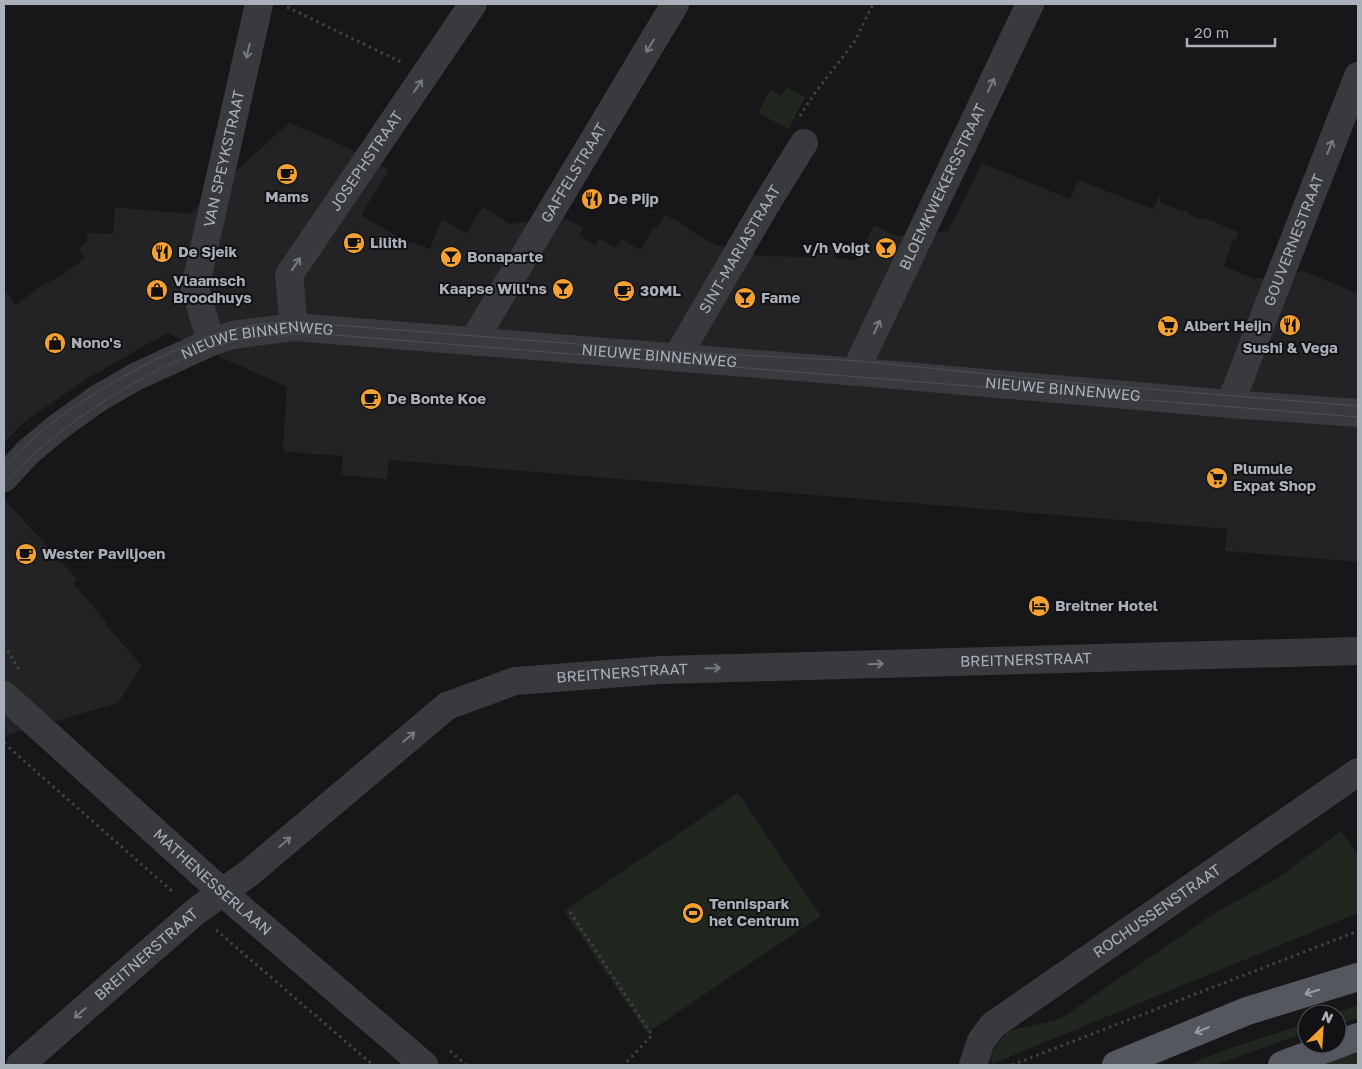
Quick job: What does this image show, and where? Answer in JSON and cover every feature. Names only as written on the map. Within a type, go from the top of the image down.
[{"type":"main road","points":[[1116,1065],[1247,1011],[1358,978]]},
{"type":"main road","points":[[1282,1065],[1358,1037]]},
{"type":"street","name":"VAN SPEYKSTRAAT","points":[[211,342],[195,288],[259,4]]},
{"type":"street","name":"JOSEPHSTRAAT","points":[[294,327],[289,275],[473,4]]},
{"type":"street","name":"GAFFELSTRAAT","points":[[476,342],[477,335],[675,4]]},
{"type":"street","name":"BLOEMKWEKERSSTRAAT","points":[[859,372],[860,361],[1030,4]]},
{"type":"street","name":"GOUVERNESTRAAT","points":[[1230,404],[1358,76]]},
{"type":"street","name":"SINT-MARIASTRAAT","points":[[679,358],[680,352],[765,206],[801,131]]},
{"type":"street","name":"NIEUWE BINNENWEG","points":[[4,478],[28,452],[97,399],[135,377],[211,342],[233,334],[294,327],[1358,413]]},
{"type":"street","name":"BREITNERSTRAAT","points":[[20,1065],[195,912],[248,874],[446,706],[515,681],[660,670],[1358,651]]},
{"type":"street","name":"MATHENESSERLAAN","points":[[4,695],[222,892],[424,1065]]},
{"type":"street","name":"ROCHUSSENSTRAAT","points":[[973,1065],[981,1041],[993,1025],[1358,772]]},
{"type":"path","points":[[281,4],[426,75]]},
{"type":"path","points":[[801,131],[814,94],[855,41],[873,4]]},
{"type":"path","points":[[570,912],[652,1035],[624,1065]]},
{"type":"path","points":[[1012,1065],[1358,931]]},
{"type":"shaded area","points":[[786,87],[805,97],[789,129],[758,113],[770,90],[781,96]]},
{"type":"shaded area","points":[[289,123],[338,143],[389,170],[361,215],[402,239],[430,249],[442,219],[466,233],[483,207],[510,224],[565,218],[583,228],[579,235],[595,245],[599,238],[616,248],[622,239],[640,250],[654,227],[657,228],[665,214],[717,246],[761,256],[809,257],[818,242],[839,248],[834,258],[857,260],[874,225],[897,236],[948,231],[982,163],[1070,199],[1078,180],[1153,209],[1159,196],[1161,198],[1160,202],[1184,212],[1185,210],[1188,214],[1202,220],[1204,218],[1239,232],[1236,241],[1233,240],[1224,266],[1255,279],[1304,271],[1358,294],[1358,562],[1225,551],[1227,529],[389,460],[387,479],[341,475],[343,456],[286,452],[283,447],[287,387],[167,333],[90,377],[25,421],[4,443],[4,295],[7,293],[16,305],[38,288],[63,274],[85,258],[78,249],[86,243],[88,233],[113,234],[115,207],[189,214]]},
{"type":"shaded area","points":[[4,499],[77,579],[73,583],[142,666],[118,703],[4,736]]},
{"type":"shaded area","name":"Tennispark het Centrum","points":[[738,793],[821,916],[647,1033],[564,911]]},
{"type":"shaded area","points":[[1341,831],[1358,855],[1358,913],[992,1064],[991,1056],[995,1047],[1008,1031],[1060,1019],[1210,916],[1276,879]]},
{"type":"shaded area","points":[[1358,1005],[1358,1018],[1347,1021],[1347,1009]]},
{"type":"shaded area","points":[[1297,1026],[1297,1036],[1215,1065],[1188,1065],[1228,1049]]},
{"type":"shaded area","points":[[1358,1053],[1358,1065],[1317,1065]]},
{"type":"tram line","points":[[4,467],[37,435],[58,418],[103,388],[155,360],[182,347],[236,329],[261,324],[292,322],[680,352],[860,361],[1076,383],[1358,406]]},
{"type":"tram line","points":[[4,483],[30,457],[80,418],[105,400],[159,369],[215,346],[243,339],[282,335],[322,334],[1358,417]]},
{"type":"place","name":"Mams","points":[[287,174]]},
{"type":"place","name":"De Pijp","points":[[592,199]]},
{"type":"place","name":"Lilith","points":[[354,243]]},
{"type":"place","name":"v/h Voigt","points":[[886,248]]},
{"type":"place","name":"De Sjeik","points":[[162,252]]},
{"type":"place","name":"Bonaparte","points":[[451,257]]},
{"type":"place","name":"Kaapse Will'ns","points":[[563,289]]},
{"type":"place","name":"Vlaamsch Broodhuys","points":[[157,290]]},
{"type":"place","name":"30ML","points":[[624,291]]},
{"type":"place","name":"Fame","points":[[745,298]]},
{"type":"place","name":"Sushi & Vega","points":[[1290,325]]},
{"type":"place","name":"Albert Heijn","points":[[1168,326]]},
{"type":"place","name":"Nono's","points":[[55,343]]},
{"type":"place","name":"De Bonte Koe","points":[[371,399]]},
{"type":"place","name":"Plumule Expat Shop","points":[[1217,478]]},
{"type":"place","name":"Wester Paviljoen","points":[[26,554]]},
{"type":"place","name":"Breitner Hotel","points":[[1039,606]]},
{"type":"place","name":"Tennispark het Centrum","points":[[693,913]]}]
